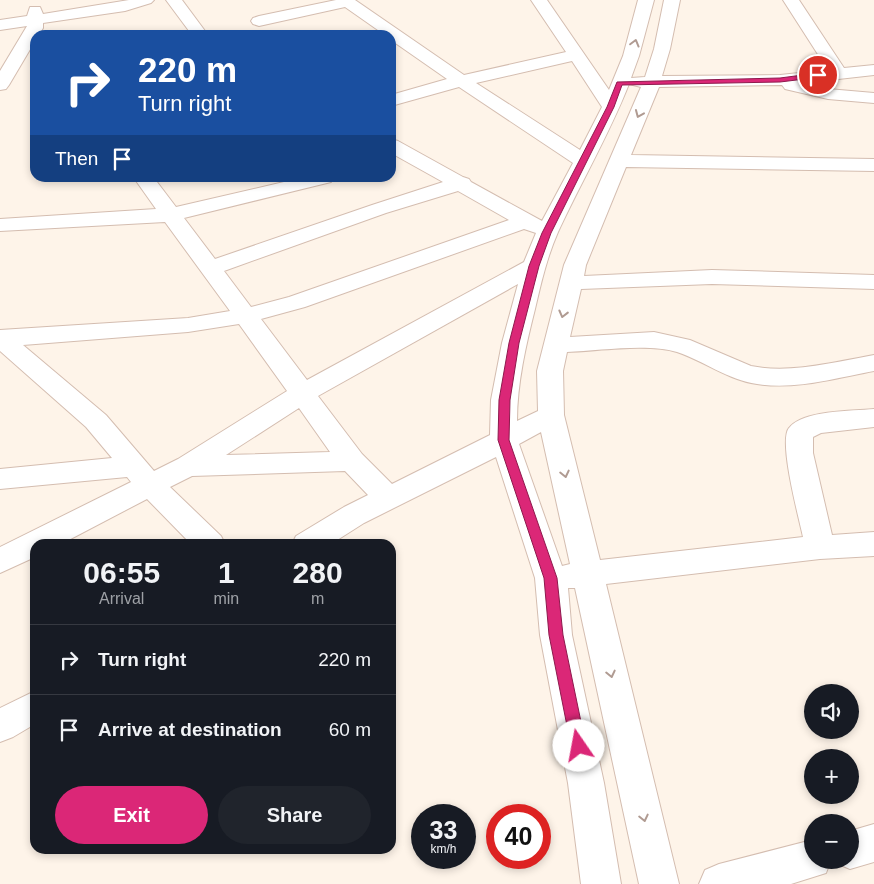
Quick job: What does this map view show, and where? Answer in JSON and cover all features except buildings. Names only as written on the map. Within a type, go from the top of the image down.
[{"type":"street","points":[[0,16],[36,23],[97,0]]},
{"type":"street","points":[[0,25],[36,23],[125,6],[146,0]]},
{"type":"street","points":[[174,0],[196,30]]},
{"type":"street","points":[[538,0],[610,107]]},
{"type":"street","points":[[601,884],[586,784],[556,635],[551,578],[504,440],[504,400],[514,343],[534,266],[547,233],[610,107],[631,56],[646,0]]},
{"type":"street","points":[[659,884],[551,415],[550,372],[575,266],[652,82],[662,49],[672,0]]},
{"type":"street","points":[[791,0],[839,73]]},
{"type":"street","points":[[259,21],[347,1],[388,30]]},
{"type":"street","points":[[0,85],[30,33]]},
{"type":"street","points":[[396,35],[461,81],[582,160]]},
{"type":"street","points":[[396,100],[461,81],[576,55]]},
{"type":"street","points":[[619,83],[780,80],[874,70]]},
{"type":"street","points":[[780,80],[796,88],[813,92],[865,97],[874,116]]},
{"type":"street","points":[[396,147],[462,183],[547,233]]},
{"type":"street","points":[[396,160],[414,156]]},
{"type":"street","points":[[619,161],[874,165]]},
{"type":"street","points":[[147,182],[352,460],[388,498]]},
{"type":"street","points":[[0,225],[170,215],[307,182]]},
{"type":"street","points":[[210,268],[379,209],[462,183]]},
{"type":"street","points":[[1,338],[188,325],[246,316],[306,299],[526,221]]},
{"type":"street","points":[[188,466],[302,394],[534,266]]},
{"type":"street","points":[[571,283],[712,277],[874,282]]},
{"type":"street","points":[[1,338],[96,421],[141,475],[205,539]]},
{"type":"street","points":[[556,345],[654,340],[681,345],[714,358],[744,373],[774,377],[805,376],[874,363]]},
{"type":"street","points":[[315,539],[354,515],[551,415]]},
{"type":"street","points":[[820,547],[799,453],[799,433],[815,424],[874,418]]},
{"type":"street","points":[[0,479],[141,475],[188,466],[352,460]]},
{"type":"street","points":[[36,539],[141,475]]},
{"type":"street","points":[[0,561],[30,543]]},
{"type":"street","points":[[551,578],[820,547],[874,544]]},
{"type":"street","points":[[0,726],[30,709]]},
{"type":"street","points":[[859,847],[874,843]]},
{"type":"street","points":[[719,884],[804,861]]},
{"type":"route","points":[[579,746],[556,635],[551,578],[504,440],[504,400],[514,343],[534,266],[547,233],[596,131],[610,107],[619,83],[780,80],[818,75]]}]
